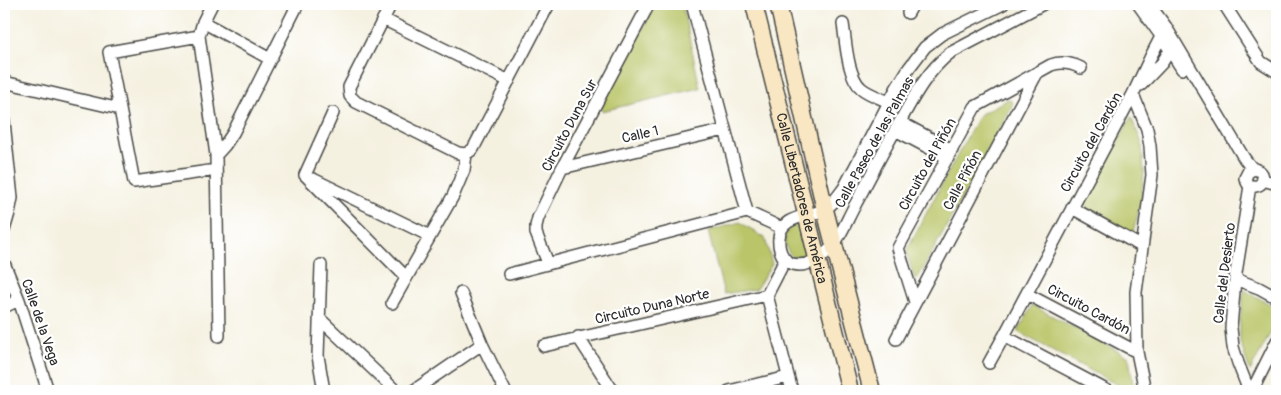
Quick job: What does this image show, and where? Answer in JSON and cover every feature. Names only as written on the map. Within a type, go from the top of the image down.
[{"type":"street","points":[[212,4],[203,22],[199,36],[216,155],[219,336]]},
{"type":"street","points":[[216,155],[233,132],[298,4]]},
{"type":"street","points":[[391,4],[349,87],[350,96],[356,102],[458,153],[466,154],[473,149],[549,4]]},
{"type":"street","name":"Circuito Duna Sur","points":[[548,263],[536,233],[538,218],[562,168],[649,4]]},
{"type":"street","points":[[692,4],[747,212]]},
{"type":"street","name":"Calle Libertadores de América","points":[[754,4],[850,391]]},
{"type":"street","name":"Calle Libertadores de América","points":[[778,4],[825,210],[872,391]]},
{"type":"street","points":[[1005,4],[1014,19]]},
{"type":"street","name":"Calle Paseo de las Palmas","points":[[782,228],[786,222],[825,210],[835,201],[844,188],[896,89],[925,47],[942,34],[1005,4]]},
{"type":"street","name":"Calle Paseo de las Palmas","points":[[818,259],[834,244],[895,130],[913,99],[934,69],[950,53],[1014,19],[1022,8],[1043,4]]},
{"type":"street","points":[[1138,4],[1164,32]]},
{"type":"street","points":[[1150,4],[1164,32],[1208,106],[1244,158],[1250,172],[1246,181],[1250,186],[1256,187],[1263,180]]},
{"type":"street","points":[[1224,4],[1261,62],[1277,72]]},
{"type":"street","points":[[383,19],[509,82]]},
{"type":"street","points":[[203,22],[270,59]]},
{"type":"street","points":[[843,24],[851,73],[860,87],[866,92],[889,102]]},
{"type":"street","points":[[1134,94],[1164,32]]},
{"type":"street","points":[[199,36],[109,52],[134,182],[216,170]]},
{"type":"street","points":[[1134,94],[1162,63],[1173,46]]},
{"type":"street","name":"Circuito del Piñón","points":[[914,302],[898,248],[975,107],[1059,62],[1072,63],[1081,68]]},
{"type":"street","name":"Calle Piñón","points":[[896,339],[1036,73]]},
{"type":"street","points":[[4,82],[120,108]]},
{"type":"street","points":[[896,89],[913,99]]},
{"type":"street","name":"Circuito del Cardón","points":[[989,363],[1134,94]]},
{"type":"street","name":"Circuito del Cardón","points":[[1134,94],[1147,129],[1152,175],[1136,292],[1137,352],[1145,391]]},
{"type":"street","points":[[304,175],[333,114]]},
{"type":"street","points":[[4,122],[12,198],[4,230]]},
{"type":"street","name":"Calle 1","points":[[562,168],[725,130]]},
{"type":"street","name":"Calle Piñón","points":[[874,130],[895,130],[950,154]]},
{"type":"street","points":[[392,303],[453,196],[464,170],[466,154]]},
{"type":"street","points":[[1250,172],[1260,172],[1263,180]]},
{"type":"street","points":[[304,175],[430,236]]},
{"type":"street","points":[[304,175],[406,277]]},
{"type":"street","points":[[1263,180],[1277,184]]},
{"type":"street","name":"Calle del Desierto","points":[[1250,186],[1235,279],[1231,328],[1233,347],[1238,363],[1251,391]]},
{"type":"street","points":[[1072,208],[1142,246]]},
{"type":"street","points":[[509,274],[747,212],[782,228],[779,244],[785,260],[798,265],[806,265],[818,259]]},
{"type":"street","points":[[785,260],[768,295],[792,391]]},
{"type":"street","name":"Calle de la Vega","points":[[4,263],[19,300],[48,391]]},
{"type":"street","points":[[321,265],[318,356],[324,391]]},
{"type":"street","points":[[1235,279],[1259,288],[1277,298]]},
{"type":"street","points":[[461,293],[482,344],[505,391]]},
{"type":"street","name":"Circuito Cardón","points":[[1027,294],[1137,352]]},
{"type":"street","name":"Circuito Duna Norte","points":[[544,346],[768,295]]},
{"type":"street","points":[[4,307],[19,300]]},
{"type":"street","points":[[319,318],[396,391]]},
{"type":"street","points":[[1004,336],[1108,391]]},
{"type":"street","points":[[578,338],[613,391]]},
{"type":"street","points":[[1251,391],[1277,341]]},
{"type":"street","points":[[413,391],[482,344]]},
{"type":"street","points":[[729,391],[788,377]]},
{"type":"green space","points":[[656,4],[682,4],[700,88],[602,111],[601,105]]},
{"type":"green space","points":[[1008,99],[1013,102],[1011,108],[918,278],[915,280],[906,251],[979,115]]},
{"type":"green space","points":[[1131,117],[1142,143],[1144,172],[1141,201],[1133,233],[1084,207]]},
{"type":"green space","points":[[740,222],[765,238],[772,264],[756,289],[724,294],[708,231]]},
{"type":"green space","points":[[801,222],[812,258],[803,260],[791,255],[785,242],[785,237],[790,228]]},
{"type":"green space","points":[[1244,290],[1277,308],[1277,321],[1250,371],[1240,342],[1240,320]]},
{"type":"green space","points":[[1032,305],[1129,357],[1134,391],[1129,391],[1018,332]]}]
